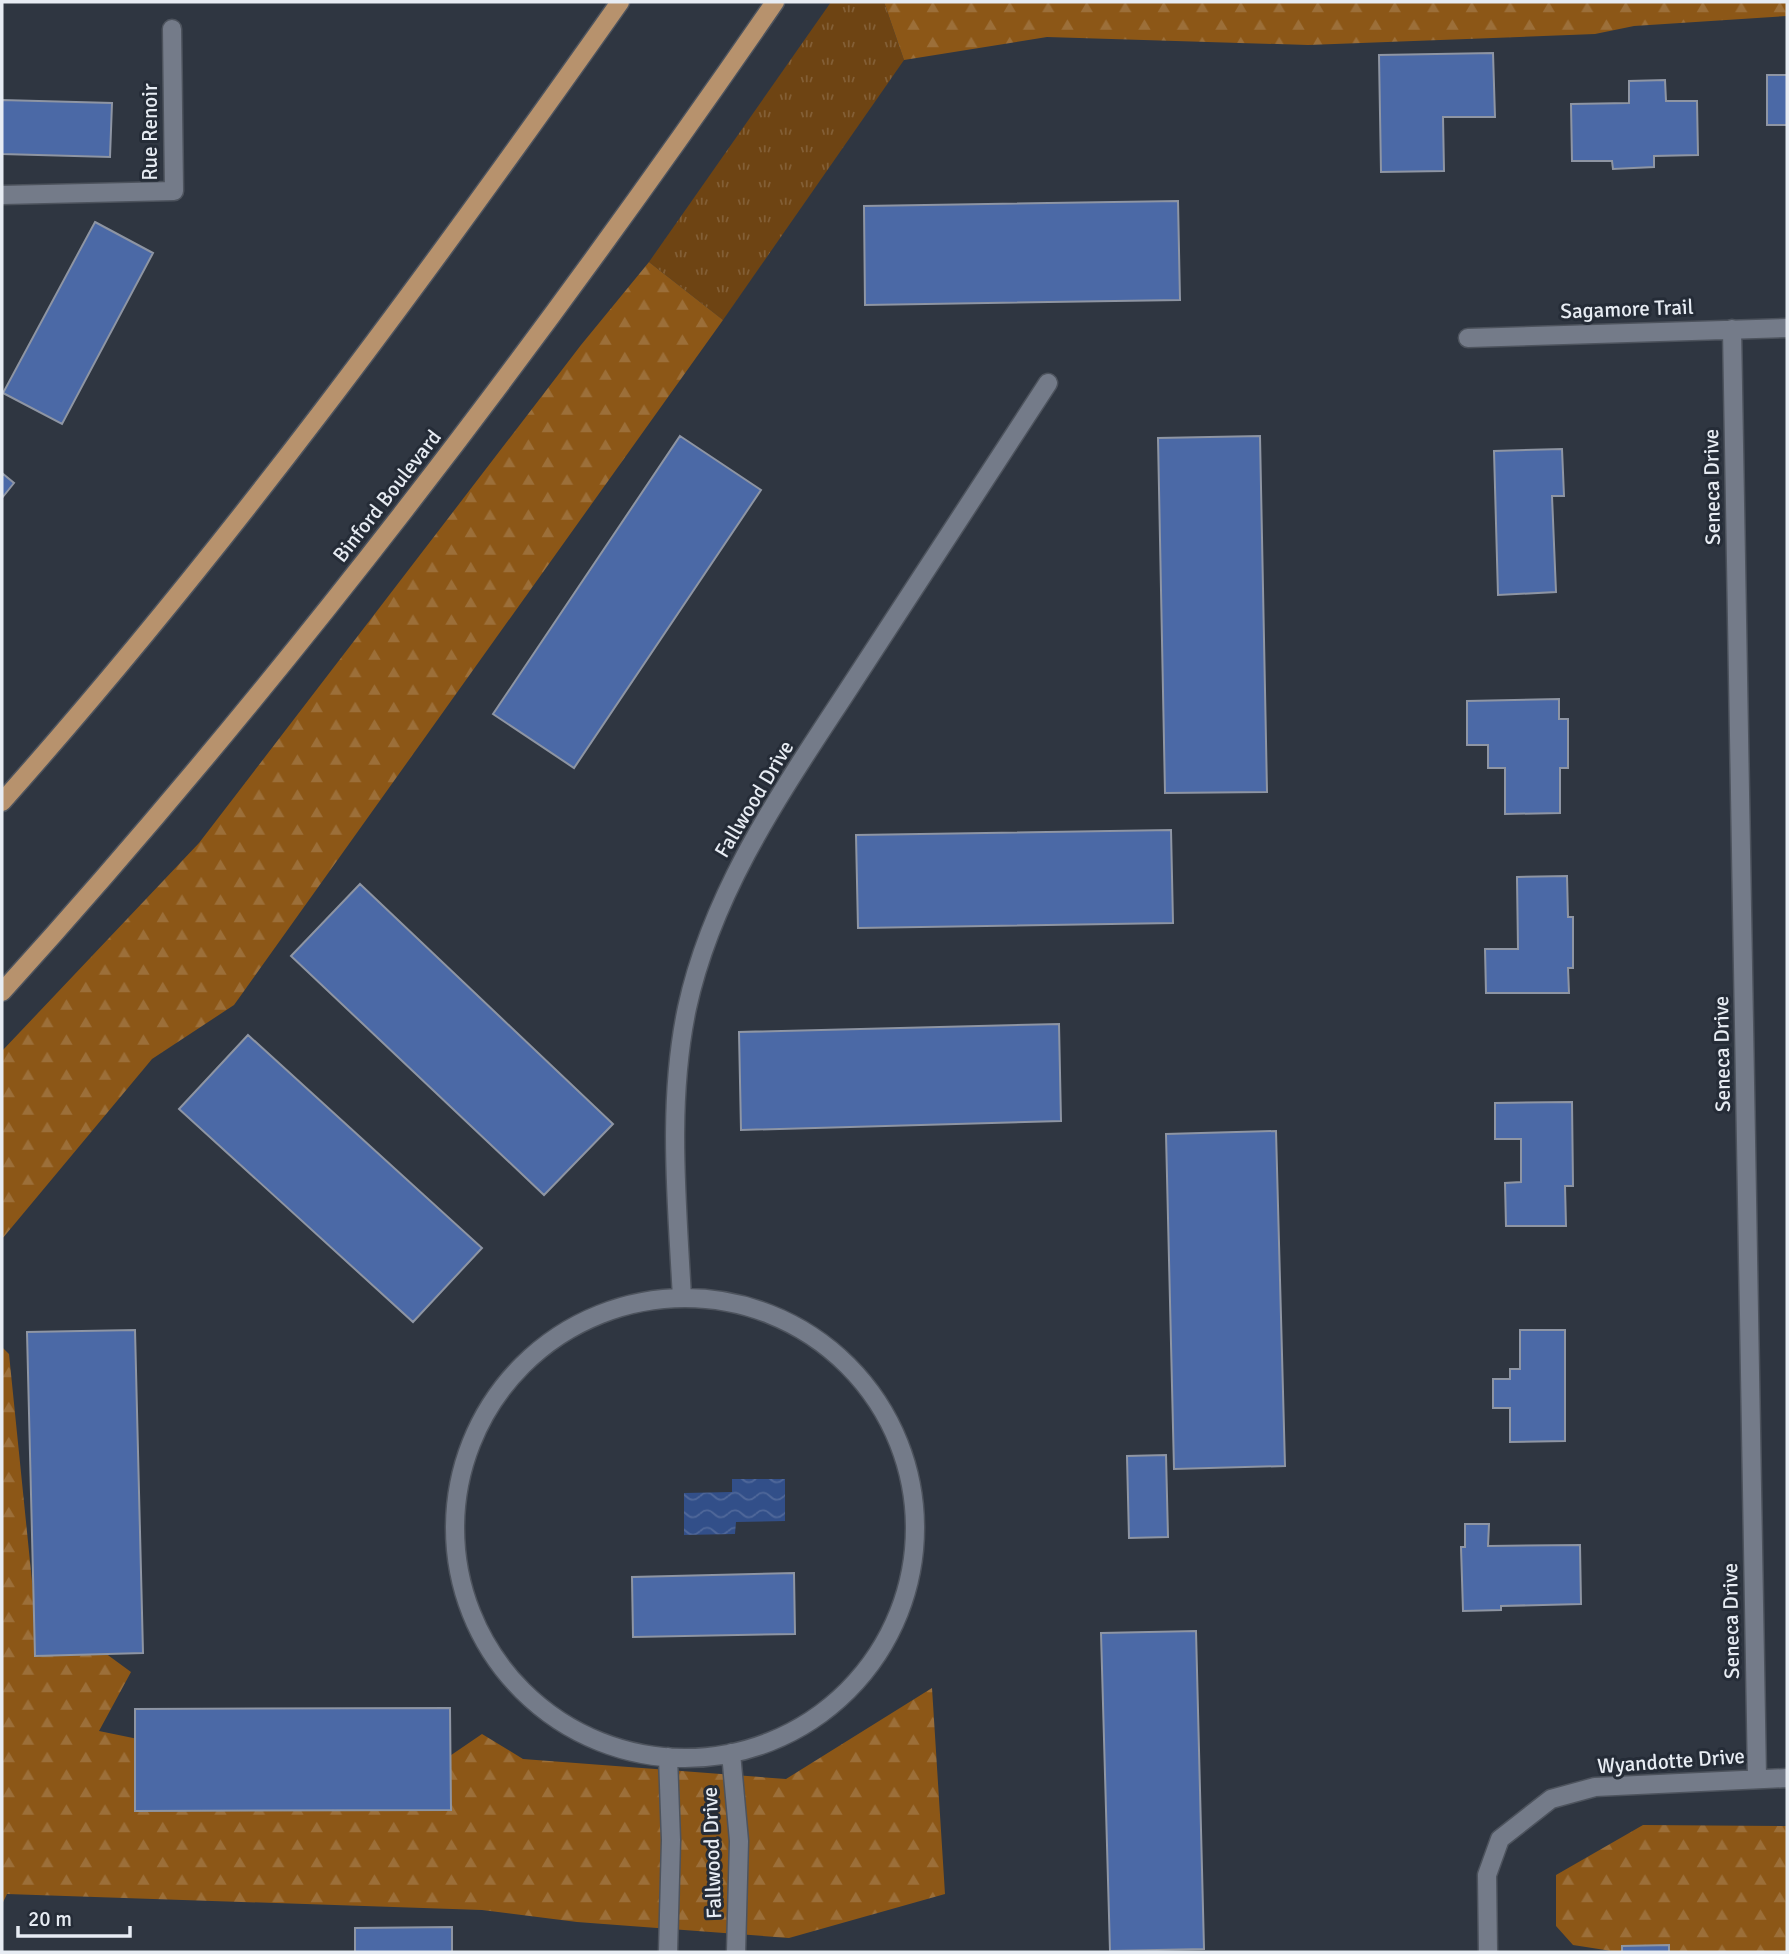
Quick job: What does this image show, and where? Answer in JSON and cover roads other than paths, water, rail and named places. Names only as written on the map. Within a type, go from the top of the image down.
[{"type":"main road","points":[[2,802],[196,570],[327,404],[476,205],[620,2]]},
{"type":"main road","name":"Binford Boulevard","points":[[2,992],[205,757],[357,571],[620,223],[775,2]]},
{"type":"street","name":"Rue Renoir","points":[[2,194],[174,191],[172,29]]},
{"type":"street","name":"Sagamore Trail","points":[[1468,338],[1787,328]]},
{"type":"street","name":"Seneca Drive","points":[[1732,329],[1756,1778]]},
{"type":"street","name":"Fallwood Drive","points":[[682,1298],[676,1175],[677,1076],[689,1001],[708,934],[728,887],[770,813],[1048,383]]},
{"type":"street","name":"Fallwood Drive","points":[[682,1298],[724,1301],[765,1312],[803,1331],[837,1356],[861,1380],[889,1422],[903,1453],[914,1502],[914,1557],[905,1594],[892,1630],[872,1662],[847,1691],[810,1721],[767,1742],[730,1754],[668,1757],[612,1746],[577,1731],[545,1711],[517,1686],[494,1656],[471,1614],[457,1567],[454,1527],[457,1488],[468,1449],[491,1403],[519,1369],[551,1340],[589,1319],[639,1303],[682,1298]]},
{"type":"street","name":"Fallwood Drive","points":[[730,1754],[739,1841],[736,1952]]},
{"type":"street","name":"Fallwood Drive","points":[[667,1952],[671,1840],[668,1757]]},
{"type":"street","name":"Wyandotte Drive","points":[[1488,1952],[1487,1875],[1500,1839],[1523,1818],[1551,1799],[1595,1787],[1787,1778]]},
{"type":"water","points":[[732,1479],[785,1479],[785,1521],[736,1522],[735,1534],[684,1535],[684,1493],[732,1492]]}]
